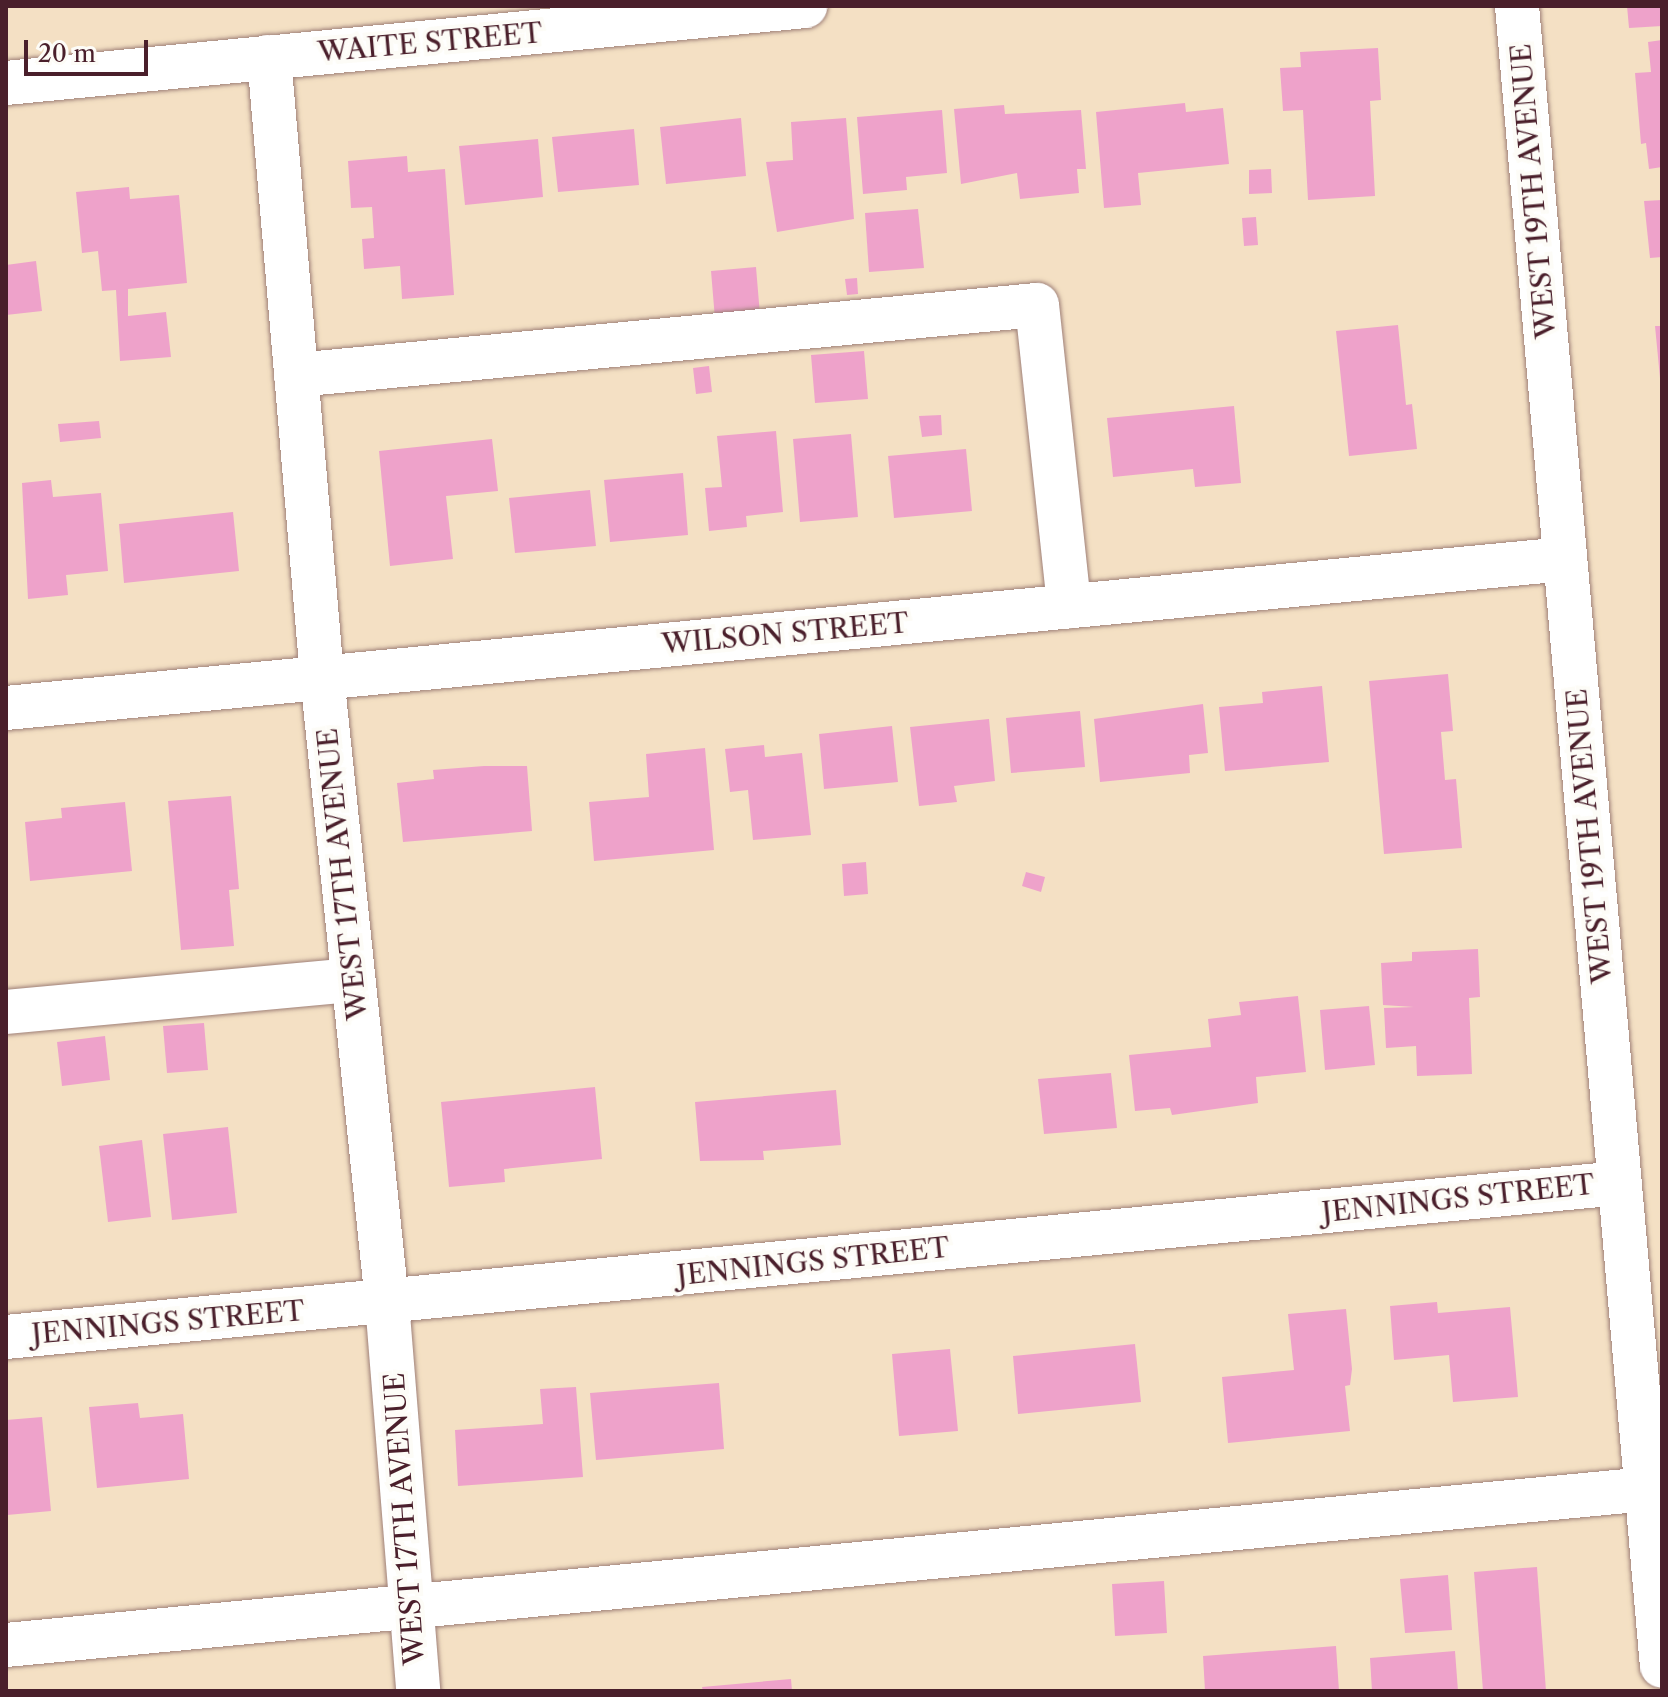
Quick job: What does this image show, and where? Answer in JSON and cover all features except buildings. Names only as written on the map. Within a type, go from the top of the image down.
[{"type":"street","name":"WAITE STREET","points":[[6,83],[805,6]]},
{"type":"street","name":"WEST 19TH AVENUE","points":[[1517,6],[1662,1666]]},
{"type":"street","name":"WEST 17TH AVENUE","points":[[269,57],[322,676],[387,1302],[418,1691]]},
{"type":"street","points":[[296,375],[1037,305],[1069,606]]},
{"type":"street","name":"WILSON STREET","points":[[6,708],[1565,559]]},
{"type":"street","points":[[6,1012],[353,980]]},
{"type":"street","name":"JENNINGS STREET","points":[[6,1337],[1620,1183]]},
{"type":"street","points":[[6,1645],[1647,1489]]}]
